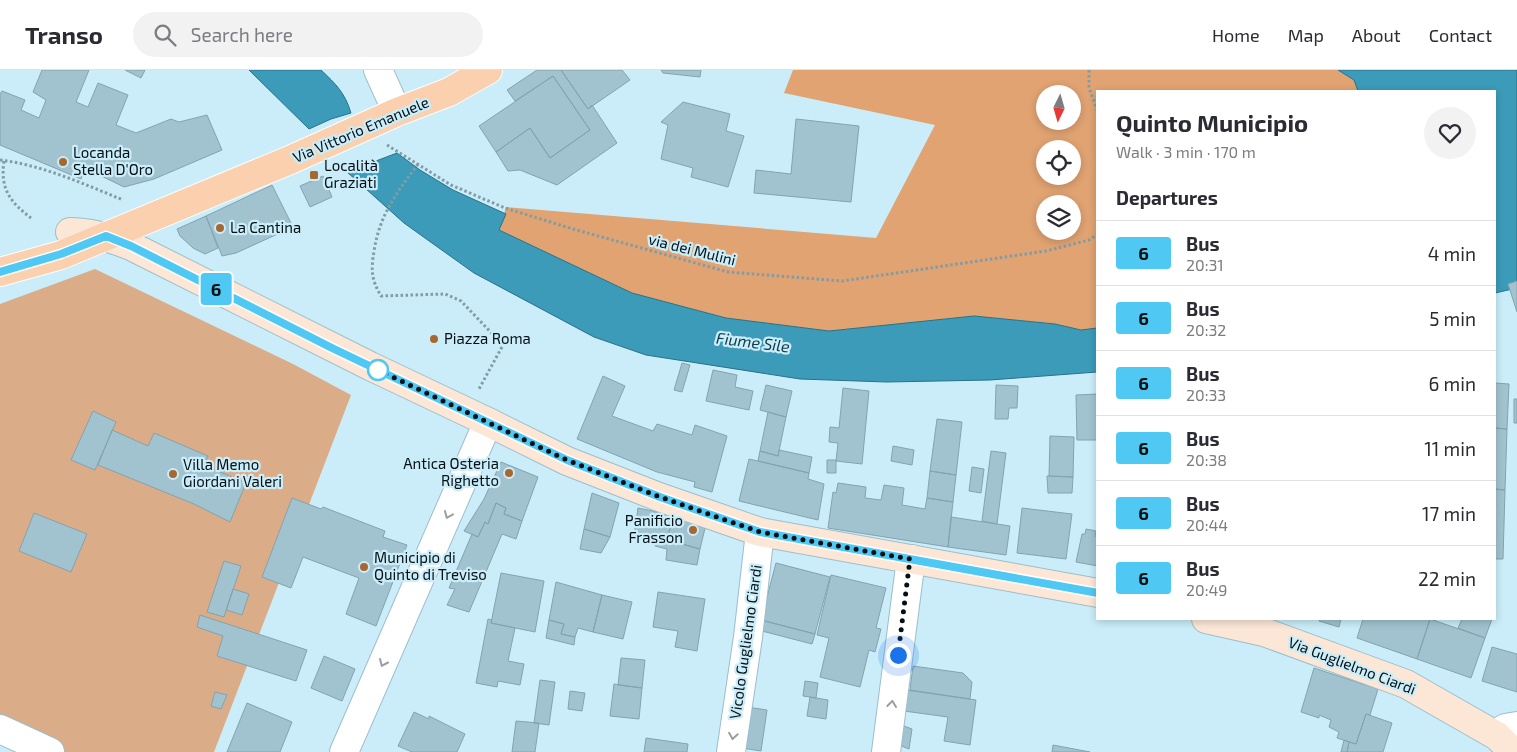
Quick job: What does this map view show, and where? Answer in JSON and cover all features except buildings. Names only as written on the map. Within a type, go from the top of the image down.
[{"type":"main road","name":"Via Vittorio Emanuele","points":[[0,272],[61,254],[309,152],[398,112],[449,92],[488,70]]},
{"type":"main road","name":"Via Vittorio Emanuele","points":[[0,266],[28,250],[110,216],[231,184]]},
{"type":"main road","name":"Via Vittorio Emanuele","points":[[70,232],[86,232],[106,236]]},
{"type":"main road","points":[[106,236],[131,246],[334,349],[567,460],[660,497],[760,532],[1096,593]]},
{"type":"main road","name":"Via Guglielmo Ciardi","points":[[1210,620],[1264,632],[1406,684],[1509,738]]},
{"type":"street","points":[[378,70],[398,112]]},
{"type":"street","points":[[344,752],[478,417]]},
{"type":"street","name":"Vicolo Guglielmo Ciardi","points":[[731,752],[748,637],[760,532]]},
{"type":"street","points":[[886,752],[910,559]]},
{"type":"street","points":[[0,729],[50,752]]},
{"type":"path","points":[[1089,70],[1089,88],[1096,107]]},
{"type":"path","name":"via dei Mulini","points":[[361,129],[451,185],[505,208],[728,272],[842,281],[1046,251],[1089,240],[1096,235]]},
{"type":"path","points":[[31,218],[18,208],[3,187],[1,180],[2,161],[42,169],[130,203]]},
{"type":"path","points":[[418,164],[395,194],[382,219],[371,267],[374,284],[381,296],[445,294],[453,297],[461,301],[503,345],[478,417]]},
{"type":"shaded area","points":[[793,70],[1338,70],[1354,80],[1358,90],[1096,90],[1096,328],[1081,330],[1055,324],[974,316],[829,331],[726,318],[632,293],[499,230],[506,207],[876,238],[935,125],[784,93]]},
{"type":"shaded area","points":[[95,269],[293,364],[351,395],[214,752],[57,752],[0,729],[0,304]]},
{"type":"water","points":[[249,70],[321,70],[339,89],[351,113],[331,119],[309,129]]},
{"type":"water","points":[[1338,70],[1517,70],[1517,288],[1496,293],[1496,90],[1358,90],[1354,80]]},
{"type":"water","name":"Fiume Sile","points":[[397,153],[420,170],[453,190],[506,214],[499,230],[632,293],[726,318],[829,331],[974,316],[1055,324],[1081,330],[1096,328],[1096,372],[990,380],[887,382],[800,379],[646,355],[594,337],[474,273],[404,223],[347,172]]},
{"type":"bus line","name":"6","points":[[0,272],[61,254],[106,236],[131,246],[334,349],[567,460],[660,497],[760,532],[1096,593]]},
{"type":"place","name":"Locanda Stella D'Oro","points":[[63,162]]},
{"type":"place","name":"Località Graziati","points":[[314,175]]},
{"type":"place","name":"La Cantina","points":[[220,228]]},
{"type":"place","name":"Piazza Roma","points":[[434,339]]},
{"type":"place","name":"Antica Osteria Righetto","points":[[509,473]]},
{"type":"place","name":"Villa Memo Giordani Valeri","points":[[173,474]]},
{"type":"place","name":"Panificio Frasson","points":[[693,530]]},
{"type":"place","name":"Municipio di Quinto di Treviso","points":[[364,567]]},
{"type":"route","points":[[378,370],[567,460],[660,497],[760,532],[910,559],[898,655]]}]
